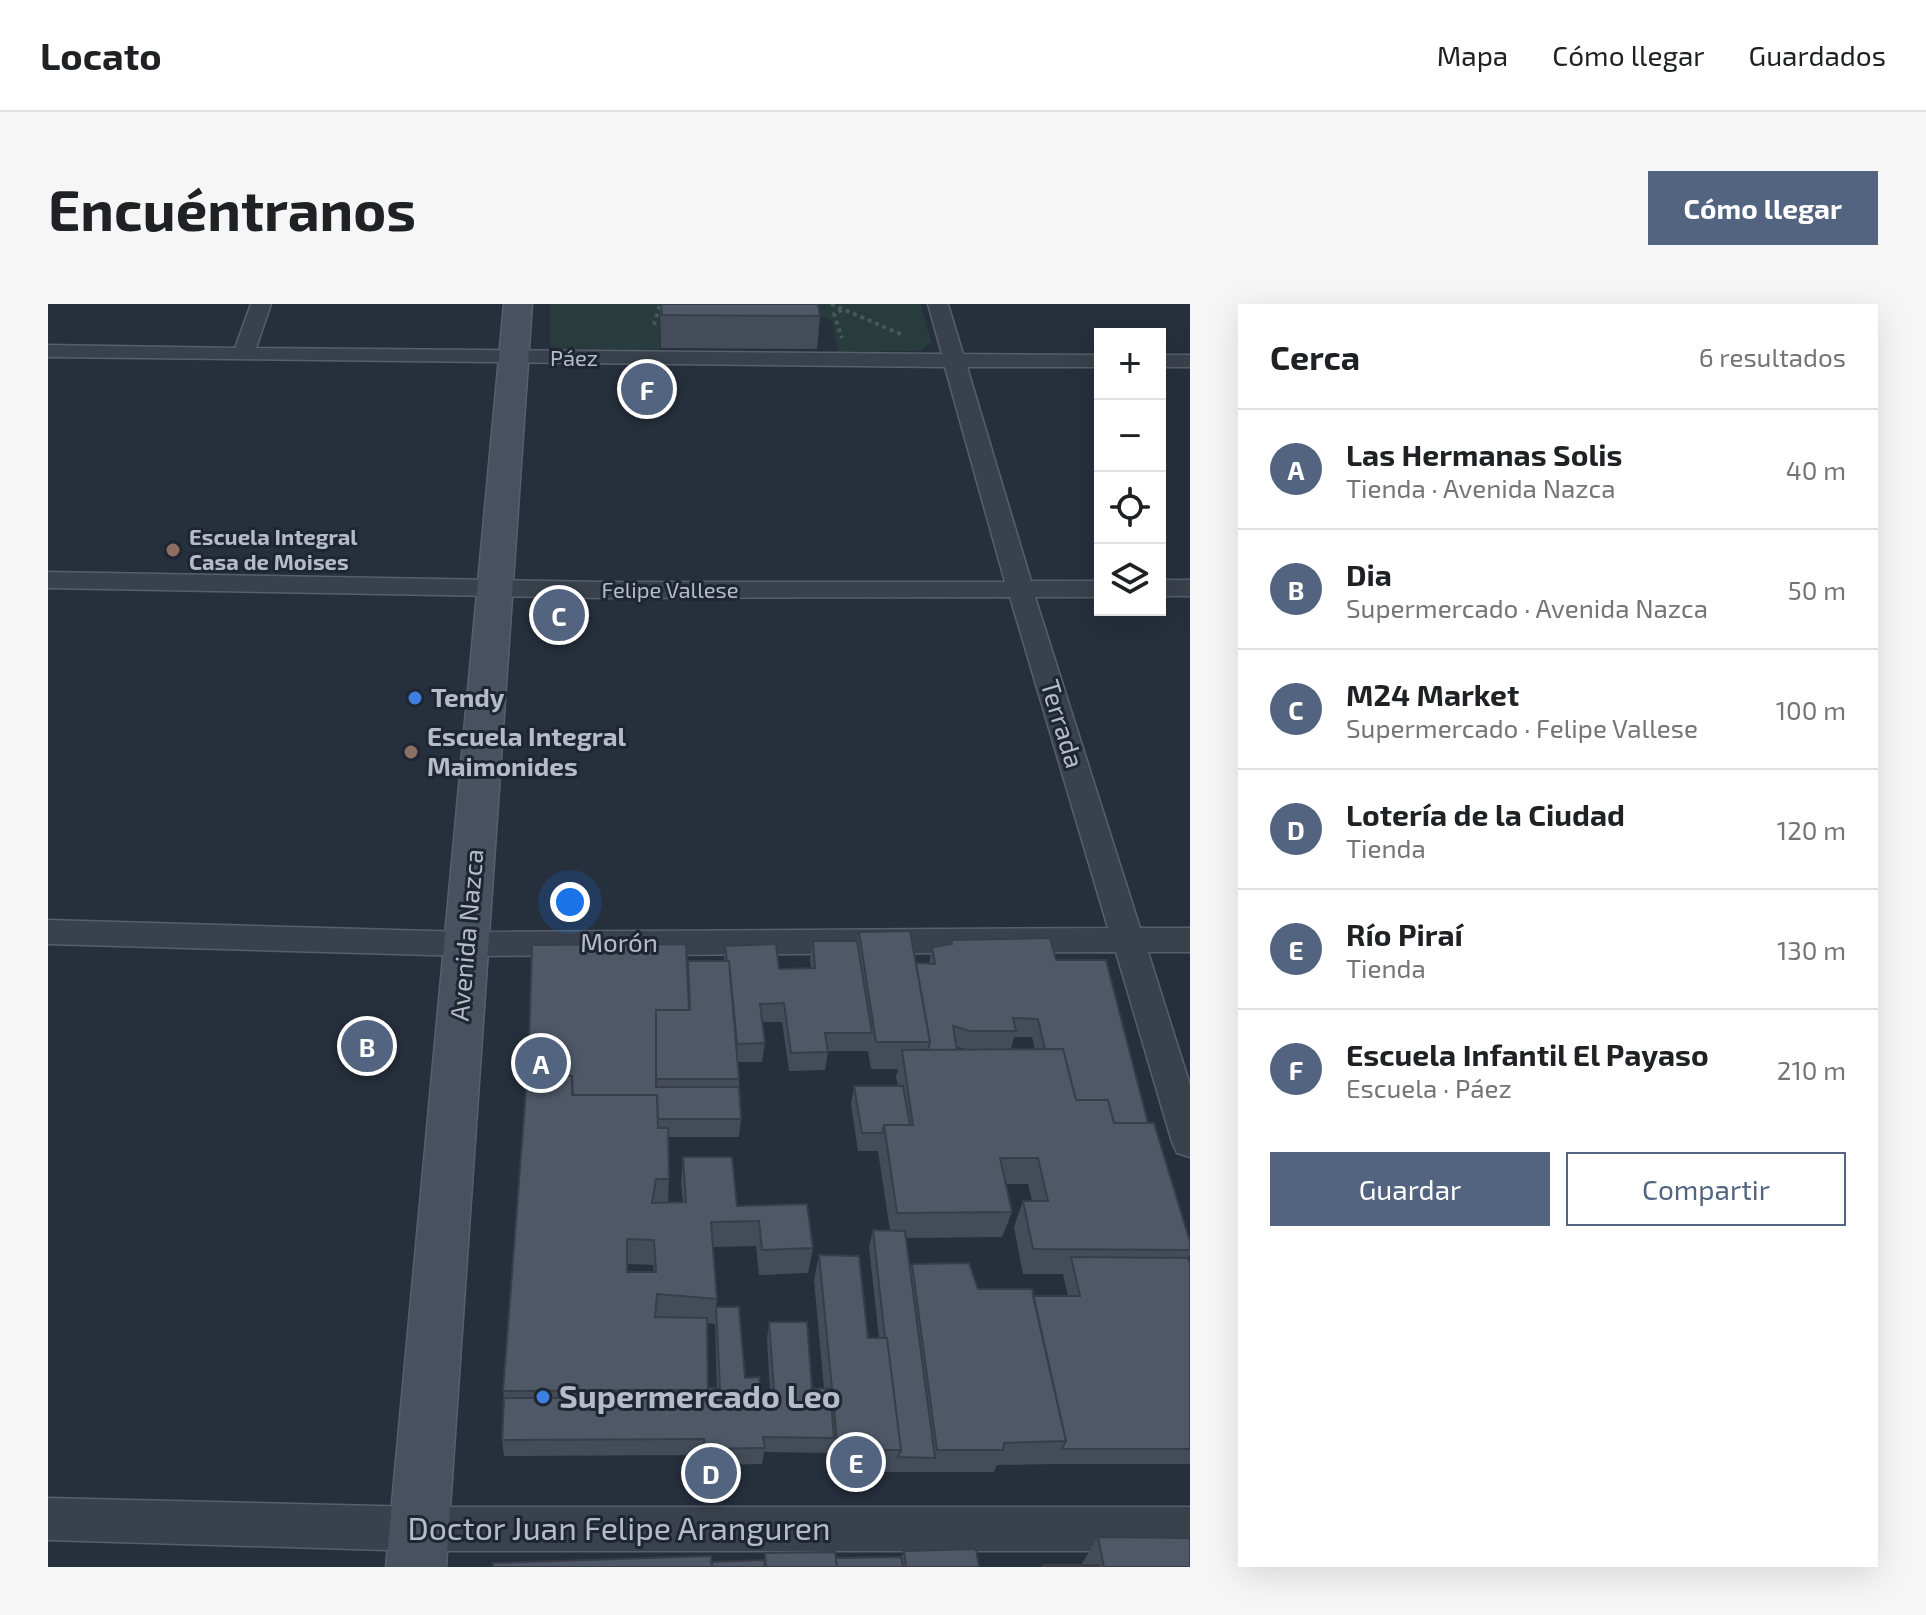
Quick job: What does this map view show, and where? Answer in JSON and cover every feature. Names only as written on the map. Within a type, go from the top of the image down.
[{"type":"main road","name":"Avenida Nazca","points":[[418,1548],[518,304]]},
{"type":"street","points":[[243,354],[261,304]]},
{"type":"street","name":"Terrada","points":[[938,304],[1020,589],[1190,1142]]},
{"type":"street","name":"Páez","points":[[48,351],[513,358],[1094,361]]},
{"type":"street","points":[[1166,361],[1190,361]]},
{"type":"street","name":"Felipe Vallese","points":[[48,580],[493,589],[1094,589]]},
{"type":"street","points":[[1166,588],[1190,588]]},
{"type":"street","name":"Morón","points":[[48,932],[466,944],[1190,940]]},
{"type":"street","name":"Doctor Juan Felipe Aranguren","points":[[48,1519],[418,1548],[1190,1529]]},
{"type":"path","points":[[654,325],[660,304]]},
{"type":"path","points":[[831,304],[906,336]]},
{"type":"path","points":[[843,309],[834,314],[847,360]]},
{"type":"path","points":[[885,317],[888,328]]},
{"type":"shaded area","points":[[550,304],[921,304],[931,342],[921,351],[838,352],[832,321],[797,306],[660,321],[660,352],[568,352],[550,345]]},
{"type":"building","points":[[661,304],[818,304],[820,316],[662,315]]},
{"type":"building","points":[[910,931],[930,1042],[876,1042],[859,932]]},
{"type":"building","points":[[1050,938],[1056,960],[1106,960],[1148,1123],[1114,1123],[1108,1100],[1076,1100],[1063,1049],[1045,1049],[1038,1019],[1013,1018],[1016,1031],[970,1031],[953,1026],[957,1050],[928,1050],[930,1042],[916,963],[935,964],[932,947],[952,944],[951,940]]},
{"type":"building","points":[[813,941],[857,941],[872,1033],[825,1033],[828,1052],[791,1053],[784,1003],[760,1004],[765,1043],[737,1044],[725,946],[776,944],[779,969],[815,968]]},
{"type":"building","points":[[686,944],[689,1010],[656,1010],[656,1087],[739,1087],[741,1119],[658,1119],[657,1095],[573,1095],[572,1076],[528,1076],[532,945]]},
{"type":"building","points":[[688,961],[729,961],[739,1079],[656,1079],[656,1010],[690,1010]]},
{"type":"building","points":[[1063,1049],[1076,1100],[1108,1100],[1114,1123],[1154,1123],[1190,1250],[1033,1249],[1023,1201],[1048,1201],[1038,1158],[1000,1158],[1012,1212],[897,1213],[884,1125],[913,1125],[902,1050]]},
{"type":"building","points":[[527,1076],[572,1076],[572,1095],[657,1095],[658,1128],[668,1128],[669,1179],[656,1179],[652,1203],[686,1202],[683,1157],[732,1157],[737,1206],[807,1204],[813,1248],[762,1250],[759,1221],[711,1222],[717,1299],[657,1294],[655,1317],[707,1318],[708,1396],[702,1390],[503,1391]],"holes":[[[627,1239],[654,1240],[656,1272],[627,1272]]]},
{"type":"building","points":[[854,1086],[903,1086],[910,1125],[884,1125],[882,1133],[862,1133]]},
{"type":"building","points":[[873,1230],[905,1231],[935,1458],[898,1457],[901,1450]]},
{"type":"building","points":[[819,1255],[859,1256],[868,1338],[887,1338],[901,1450],[838,1450]]},
{"type":"building","points":[[1071,1257],[1188,1258],[1190,1449],[1062,1449],[1066,1441],[1033,1296],[1080,1296]]},
{"type":"building","points":[[969,1263],[978,1289],[1032,1289],[1066,1441],[1004,1443],[1003,1450],[937,1450],[912,1264]]},
{"type":"building","points":[[716,1307],[739,1307],[745,1378],[759,1377],[761,1391],[774,1391],[769,1322],[807,1322],[812,1389],[830,1388],[834,1438],[763,1437],[765,1448],[705,1449],[704,1439],[502,1440],[504,1398],[702,1398],[707,1403],[708,1388],[720,1388]]},
{"type":"building","points":[[1098,1537],[1190,1538],[1190,1567],[1104,1567]]},
{"type":"building","points":[[976,1549],[979,1567],[906,1567],[904,1551]]},
{"type":"building","points":[[835,1552],[837,1567],[766,1567],[765,1553]]},
{"type":"building","points":[[711,1556],[712,1567],[493,1567],[493,1563]]},
{"type":"building","points":[[901,1557],[903,1567],[837,1567],[836,1558]]},
{"type":"building","points":[[764,1560],[765,1567],[712,1567],[712,1562]]},
{"type":"building","points":[[1098,1565],[1099,1567],[1043,1567]]},
{"type":"place","name":"Escuela Infantil El Payaso","points":[[647,389]]},
{"type":"place","name":"Escuela Integral Casa de Moises","points":[[173,550]]},
{"type":"place","name":"M24 Market","points":[[559,615]]},
{"type":"place","name":"Tendy","points":[[415,698]]},
{"type":"place","name":"Escuela Integral Maimonides","points":[[411,752]]},
{"type":"place","name":"Dia","points":[[367,1046]]},
{"type":"place","name":"Las Hermanas Solis","points":[[541,1063]]},
{"type":"place","name":"Supermercado Leo","points":[[543,1397]]},
{"type":"place","name":"Río Piraí","points":[[856,1462]]},
{"type":"place","name":"Lotería de la Ciudad","points":[[711,1473]]}]
